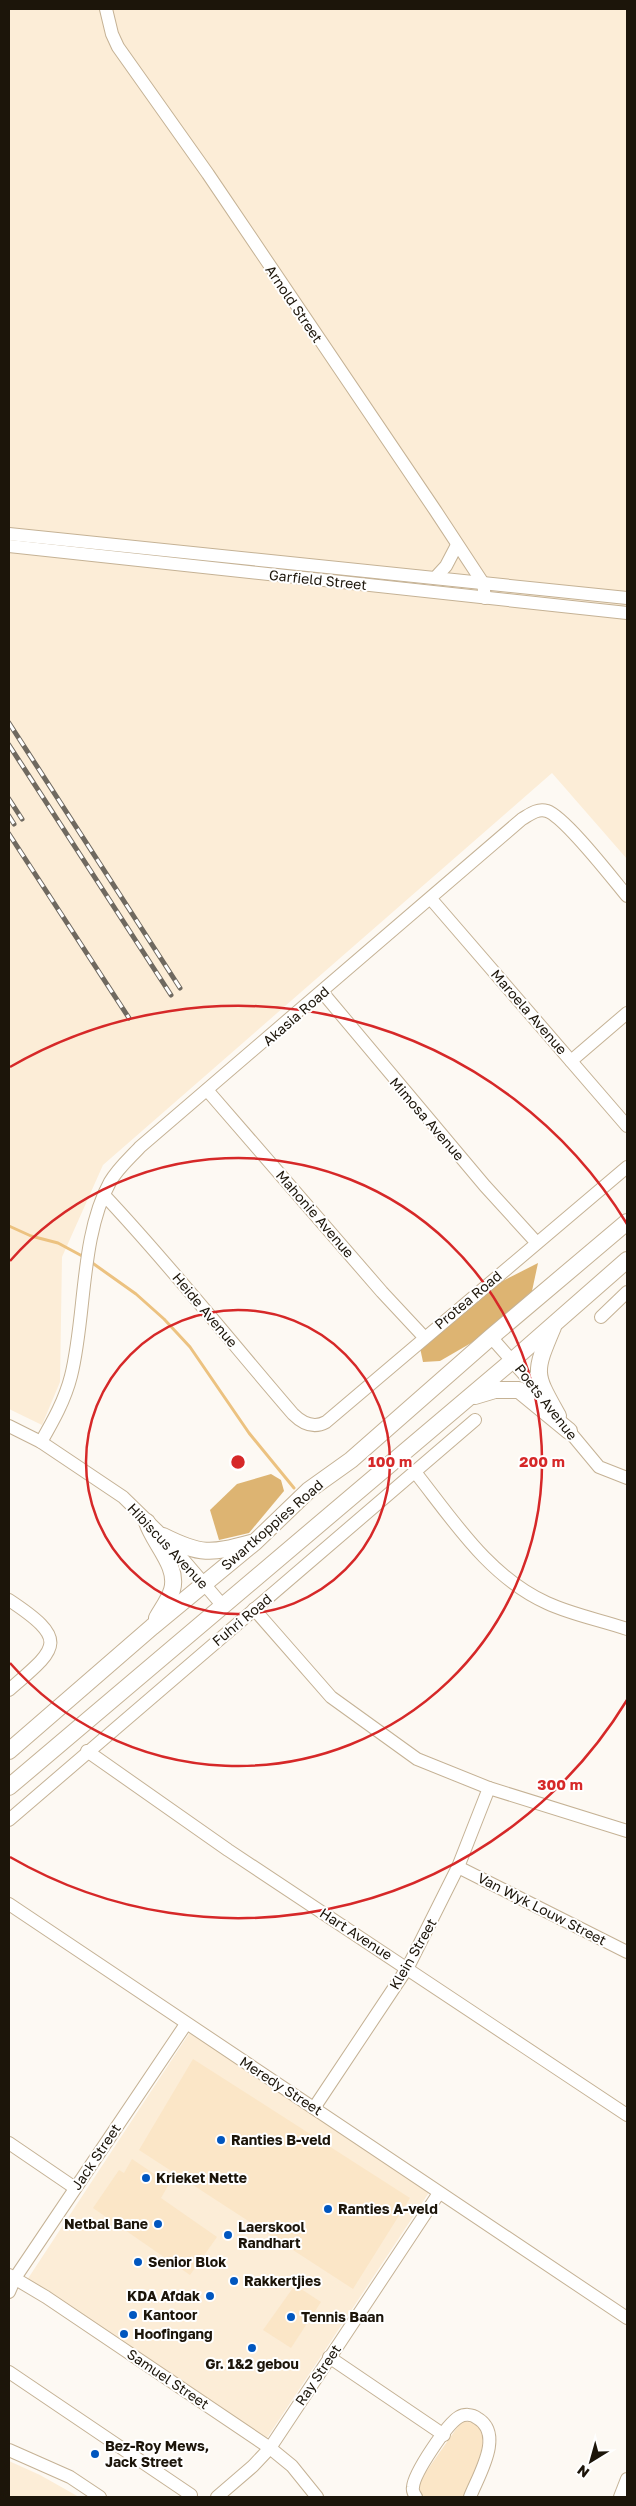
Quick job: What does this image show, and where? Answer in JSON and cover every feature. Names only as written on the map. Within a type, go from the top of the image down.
[{"type":"main road","name":"Swartkoppies Road","points":[[9,1751],[152,1627],[255,1542],[308,1490],[351,1460],[627,1222]]},
{"type":"main road","points":[[9,1787],[467,1399],[627,1260]]},
{"type":"main road","points":[[554,1322],[541,1356],[538,1379],[558,1416]]},
{"type":"main road","points":[[467,1399],[496,1390],[519,1390],[569,1431]]},
{"type":"main road","points":[[147,1522],[154,1541],[173,1572],[174,1581],[170,1595],[152,1627]]},
{"type":"main road","points":[[163,1536],[193,1550],[204,1552],[255,1542]]},
{"type":"street","name":"Arnold Street","points":[[106,9],[112,34],[118,46],[208,174],[483,582],[485,598]]},
{"type":"street","name":"Garfield Street","points":[[9,534],[627,598]]},
{"type":"street","points":[[434,578],[446,566],[457,544]]},
{"type":"street","name":"Garfield Street","points":[[9,546],[627,613]]},
{"type":"street","points":[[284,576],[285,562]]},
{"type":"street","name":"Akasia Road","points":[[42,1442],[66,1393],[72,1374],[88,1261],[96,1221],[104,1195],[120,1168],[140,1147],[323,993],[522,820],[534,812],[546,811],[562,821],[627,896]]},
{"type":"street","name":"Maroela Avenue","points":[[431,899],[627,1126]]},
{"type":"street","name":"Mimosa Avenue","points":[[323,993],[460,1157],[536,1242]]},
{"type":"street","points":[[572,1061],[627,1013]]},
{"type":"street","name":"Mahonie Avenue","points":[[207,1090],[382,1292],[424,1337]]},
{"type":"street","name":"Protea Road","points":[[307,1424],[318,1425],[326,1422],[536,1242],[627,1167]]},
{"type":"street","name":"Heide Avenue","points":[[104,1195],[152,1245],[195,1299],[293,1414],[307,1424]]},
{"type":"street","points":[[601,1316],[627,1292]]},
{"type":"street","name":"Poets Avenue","points":[[492,1337],[599,1467],[627,1478]]},
{"type":"street","name":"Fuhri Road","points":[[9,1820],[86,1751],[475,1420]]},
{"type":"street","name":"Hibiscus Avenue","points":[[9,1426],[42,1442],[123,1497],[163,1536],[223,1606]]},
{"type":"street","points":[[415,1472],[482,1557],[503,1574],[548,1604],[627,1629]]},
{"type":"street","points":[[9,1600],[38,1622],[51,1638],[50,1650],[38,1665],[9,1690]]},
{"type":"street","points":[[254,1609],[315,1682],[352,1714],[418,1759],[490,1788],[627,1832]]},
{"type":"street","name":"Hart Avenue","points":[[86,1751],[228,1850],[408,1967],[627,2115]]},
{"type":"street","name":"Klein Street","points":[[314,2108],[408,1967],[458,1867],[490,1788]]},
{"type":"street","name":"Van Wyk Louw Street","points":[[458,1867],[627,1952]]},
{"type":"street","name":"Meredy Street","points":[[9,1904],[627,2318]]},
{"type":"street","name":"Jack Street","points":[[9,2292],[12,2276],[75,2188],[186,2024]]},
{"type":"street","points":[[9,2143],[75,2188]]},
{"type":"street","name":"Ray Street","points":[[218,2497],[270,2448],[439,2193]]},
{"type":"street","name":"Samuel Street","points":[[12,2276],[270,2448],[292,2466],[317,2497]]},
{"type":"street","points":[[329,2357],[444,2435]]},
{"type":"street","points":[[9,2372],[191,2495]]},
{"type":"street","points":[[416,2497],[413,2492],[414,2480],[457,2418],[467,2415],[478,2418],[488,2431],[490,2438],[487,2454],[470,2497]]},
{"type":"street","points":[[9,2450],[70,2477],[100,2497]]},
{"type":"street","points":[[620,2497],[627,2479]]},
{"type":"shaded area","points":[[9,9],[627,9],[627,859],[552,773],[103,1165],[62,1257],[60,1382],[42,1425],[9,1409]]},
{"type":"shaded area","points":[[538,1263],[532,1291],[478,1339],[440,1361],[423,1362],[419,1343],[487,1289]]},
{"type":"shaded area","points":[[271,1474],[281,1480],[284,1491],[249,1533],[219,1540],[210,1510],[237,1484]]},
{"type":"shaded area","name":"Laerskool Randhart","points":[[190,2032],[430,2191],[267,2438],[27,2280]]},
{"type":"shaded area","points":[[193,2059],[410,2198],[353,2289],[139,2150]]},
{"type":"shaded area","name":"Netbal Bane","points":[[132,2159],[169,2184],[161,2198],[217,2237],[190,2275],[93,2208],[119,2170],[124,2173]]},
{"type":"shaded area","name":"Tennis Baan","points":[[295,2285],[321,2302],[291,2348],[263,2330]]},
{"type":"shaded area","points":[[461,2422],[474,2423],[481,2430],[483,2439],[477,2464],[464,2497],[421,2497],[418,2487],[423,2476]]},
{"type":"shaded area","points":[[9,2461],[40,2475],[79,2497],[9,2497]]},
{"type":"waterway","points":[[9,1226],[31,1236],[58,1243],[84,1257]]},
{"type":"waterway","points":[[91,1262],[136,1294],[164,1319],[190,1347],[249,1433],[294,1488]]},
{"type":"railway","points":[[9,723],[180,988]]},
{"type":"railway","points":[[9,745],[171,995]]},
{"type":"railway","points":[[9,799],[22,819]]},
{"type":"railway","points":[[9,816],[14,824]]},
{"type":"railway","points":[[9,834],[129,1018]]},
{"type":"place","name":"Ranties B-veld","points":[[221,2140]]},
{"type":"place","name":"Krieket Nette","points":[[146,2178]]},
{"type":"place","name":"Ranties A-veld","points":[[328,2209]]},
{"type":"place","name":"Netbal Bane","points":[[158,2224]]},
{"type":"place","name":"Laerskool Randhart","points":[[228,2235]]},
{"type":"place","name":"Senior Blok","points":[[138,2262]]},
{"type":"place","name":"Rakkertjies","points":[[234,2281]]},
{"type":"place","name":"KDA Afdak","points":[[210,2296]]},
{"type":"place","name":"Kantoor","points":[[133,2315]]},
{"type":"place","name":"Tennis Baan","points":[[291,2317]]},
{"type":"place","name":"Hoofingang","points":[[124,2334]]},
{"type":"place","name":"Gr. 1&2 gebou","points":[[252,2348]]},
{"type":"place","name":"Bez-Roy Mews, Jack Street","points":[[95,2454]]}]
